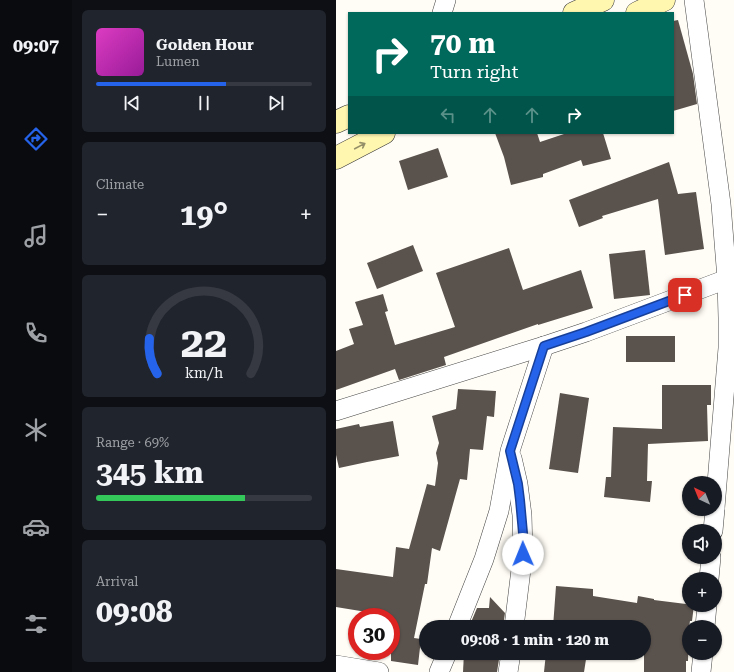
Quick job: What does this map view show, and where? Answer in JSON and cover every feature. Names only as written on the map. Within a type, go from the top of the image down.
[{"type":"main road","points":[[576,12],[603,0]]},
{"type":"main road","points":[[639,12],[664,0]]},
{"type":"main road","points":[[336,122],[348,116]]},
{"type":"main road","points":[[336,158],[382,134]]},
{"type":"street","points":[[442,12],[446,0]]},
{"type":"street","points":[[694,0],[728,202],[728,348],[718,476]]},
{"type":"street","points":[[336,411],[586,332],[727,280]]},
{"type":"street","points":[[460,620],[484,559],[499,511],[510,451],[544,346]]},
{"type":"street","points":[[510,451],[518,484],[523,533],[523,554],[515,620]]},
{"type":"street","points":[[439,672],[444,660]]},
{"type":"street","points":[[508,672],[510,660]]},
{"type":"street","points":[[701,672],[702,660]]},
{"type":"street","points":[[336,665],[379,672]]},
{"type":"building","points":[[678,20],[693,74],[697,104],[674,111],[674,21]]},
{"type":"building","points":[[495,134],[537,134],[540,142],[564,134],[603,134],[611,159],[583,166],[581,160],[543,174],[543,177],[511,185],[504,157]]},
{"type":"building","points":[[438,148],[448,177],[408,190],[399,161]]},
{"type":"building","points":[[669,162],[678,194],[696,192],[704,249],[665,255],[658,199],[602,216],[603,218],[579,227],[569,200]]},
{"type":"building","points":[[413,245],[423,271],[377,289],[367,263]]},
{"type":"building","points":[[509,248],[523,290],[581,270],[593,308],[538,324],[444,357],[446,365],[399,380],[395,369],[336,390],[336,351],[354,344],[349,329],[363,325],[355,302],[383,294],[388,311],[385,312],[395,345],[455,327],[436,273]]},
{"type":"building","points":[[645,250],[650,295],[614,299],[609,254]]},
{"type":"building","points":[[626,336],[675,336],[675,362],[626,362]]},
{"type":"building","points":[[662,385],[711,385],[711,405],[707,405],[708,441],[648,444],[647,481],[652,481],[650,502],[604,497],[606,477],[611,477],[613,427],[662,429]]},
{"type":"building","points":[[458,389],[496,391],[494,417],[487,416],[483,450],[470,449],[467,480],[460,479],[440,551],[432,548],[427,584],[425,584],[414,638],[419,639],[418,665],[391,661],[400,660],[400,608],[348,609],[336,607],[336,569],[393,577],[396,547],[409,549],[427,484],[435,486],[438,463],[436,453],[439,443],[432,416],[456,409]]},
{"type":"building","points":[[560,393],[589,398],[578,473],[549,469]]},
{"type":"building","points":[[393,421],[399,456],[339,468],[336,455],[336,429],[359,424],[360,427]]},
{"type":"building","points":[[556,586],[593,589],[593,596],[637,603],[638,596],[654,600],[682,604],[682,612],[693,612],[692,620],[682,620],[682,660],[688,660],[686,661],[686,672],[644,672],[644,660],[651,660],[651,620],[554,620]]},
{"type":"building","points":[[490,597],[505,613],[504,620],[472,620],[477,608],[489,608]]},
{"type":"building","points":[[464,660],[499,660],[497,672],[463,672]]},
{"type":"building","points":[[545,660],[586,660],[584,672],[544,672]]},
{"type":"route","points":[[523,554],[522,515],[518,484],[510,451],[544,346],[685,295]]}]
